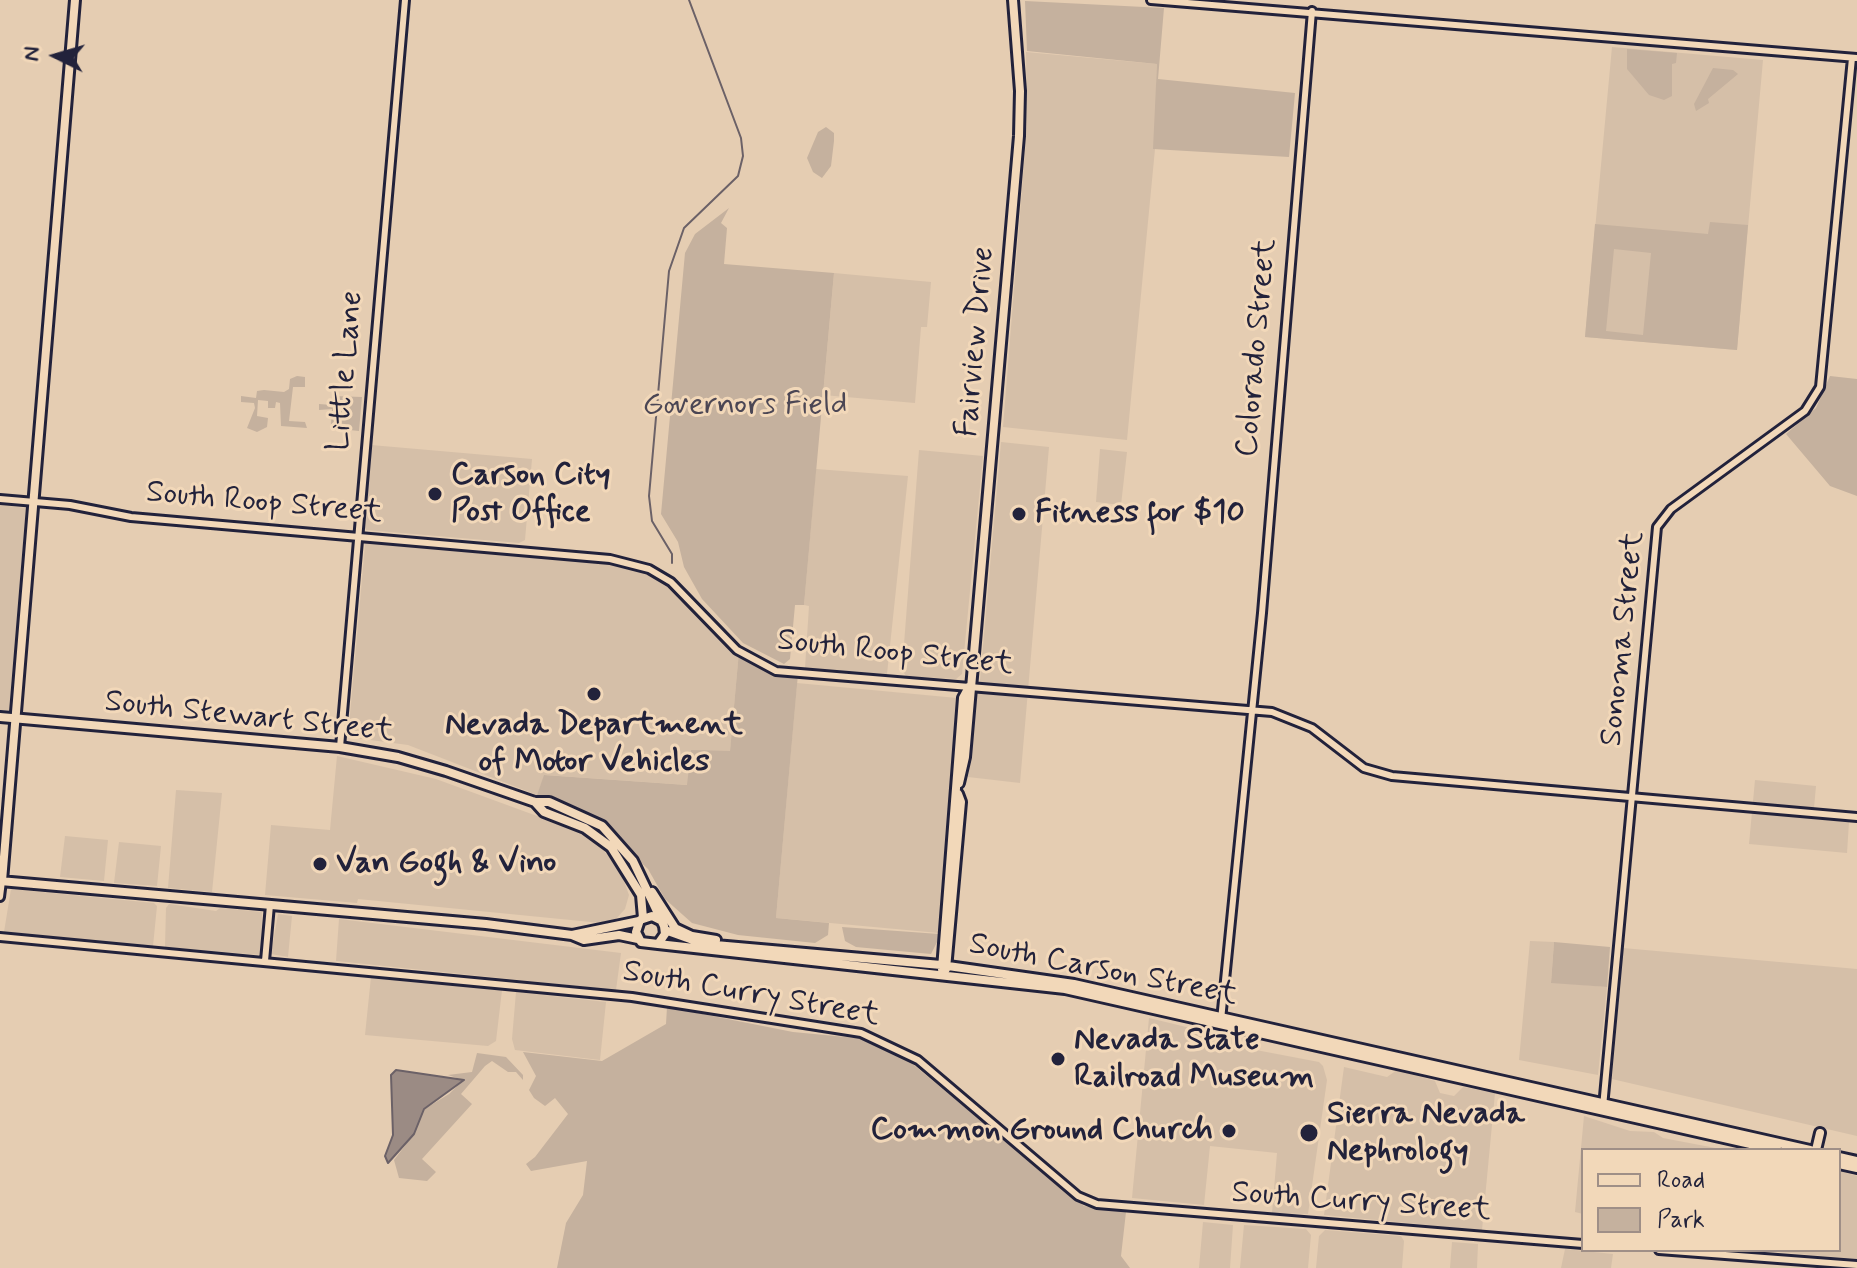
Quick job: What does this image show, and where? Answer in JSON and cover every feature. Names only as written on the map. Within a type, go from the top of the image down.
[{"type":"main road","points":[[75,0],[1,881],[572,935],[652,916],[660,920],[665,930],[658,944],[647,945],[638,939],[619,935],[584,940],[572,935]]},
{"type":"main road","name":"Fairview Drive","points":[[944,968],[1020,122],[1013,0]]},
{"type":"main road","name":"South Stewart Street","points":[[0,717],[340,747],[425,764],[535,802],[549,802],[602,826],[633,861],[660,920]]},
{"type":"main road","name":"South Stewart Street","points":[[535,802],[544,812],[585,828],[611,847],[641,895],[642,919]]},
{"type":"main road","points":[[633,861],[675,928],[692,936],[752,949]]},
{"type":"main road","points":[[638,939],[636,932],[642,919]]},
{"type":"main road","points":[[584,940],[613,927]]},
{"type":"main road","name":"South Carson Street","points":[[665,930],[692,942],[832,959]]},
{"type":"main road","name":"South Carson Street","points":[[658,944],[1050,979],[1518,1088],[1800,1148]]},
{"type":"main road","name":"South Carson Street","points":[[1603,1107],[1769,1148]]},
{"type":"main road","points":[[1816,1148],[1820,1133]]},
{"type":"street","name":"Little Lane","points":[[340,747],[356,535],[405,0]]},
{"type":"street","points":[[1151,0],[1854,58]]},
{"type":"street","name":"Colorado Street","points":[[1221,1020],[1252,711],[1312,11]]},
{"type":"street","name":"Sonoma Street","points":[[1603,1107],[1657,527],[1671,509],[1805,411],[1820,387],[1854,58]]},
{"type":"street","name":"South Roop Street","points":[[0,499],[75,505],[131,517],[629,562],[670,581],[690,597],[737,650],[766,668],[793,674],[1252,711],[1300,721],[1348,758],[1377,772],[1632,797]]},
{"type":"street","points":[[1632,797],[1857,817]]},
{"type":"street","points":[[0,897],[1,881]]},
{"type":"street","points":[[265,961],[270,905]]},
{"type":"street","name":"South Curry Street","points":[[0,937],[632,997],[861,1033],[918,1060],[1078,1196],[1097,1204],[1581,1244]]},
{"type":"street","points":[[1685,1252],[1857,1265]]},
{"type":"shaded area","points":[[1612,47],[1763,60],[1737,350],[1585,337]]},
{"type":"shaded area","points":[[1026,52],[1157,64],[1155,149],[1127,440],[1003,427],[1027,126]]},
{"type":"shaded area","points":[[834,273],[931,282],[927,327],[921,327],[915,403],[823,395]]},
{"type":"shaded area","points":[[1001,442],[1049,447],[1020,783],[968,777],[975,697],[980,680]]},
{"type":"shaded area","points":[[371,445],[532,459],[525,540],[519,543],[366,530],[363,524]]},
{"type":"shaded area","points":[[1100,449],[1127,452],[1121,505],[1096,502]]},
{"type":"shaded area","points":[[919,450],[983,456],[962,674],[956,679],[906,676],[902,670]]},
{"type":"shaded area","points":[[816,469],[908,476],[887,674],[805,668],[809,606],[804,605]]},
{"type":"shaded area","points":[[0,505],[26,508],[9,711],[0,710]]},
{"type":"shaded area","points":[[356,535],[624,561],[668,580],[739,651],[730,752],[688,785],[545,775],[537,795],[408,745],[348,737],[365,545]]},
{"type":"shaded area","points":[[797,683],[957,698],[939,933],[776,918]]},
{"type":"shaded area","points":[[337,756],[436,779],[578,831],[602,848],[621,873],[629,895],[625,909],[615,920],[601,923],[358,899],[357,903],[265,895],[271,825],[330,830]]},
{"type":"shaded area","points":[[1755,780],[1816,786],[1813,819],[1849,822],[1847,853],[1749,844]]},
{"type":"shaded area","points":[[176,790],[222,793],[212,892],[168,888]]},
{"type":"shaded area","points":[[65,836],[108,840],[104,881],[60,877]]},
{"type":"shaded area","points":[[119,842],[161,846],[157,886],[114,883]]},
{"type":"shaded area","points":[[11,889],[154,903],[157,906],[153,946],[4,932]]},
{"type":"shaded area","points":[[169,904],[216,911],[220,908],[262,912],[261,955],[165,947],[166,908]]},
{"type":"shaded area","points":[[278,914],[292,916],[288,957],[271,954]]},
{"type":"shaded area","points":[[339,919],[621,953],[616,990],[336,961]]},
{"type":"shaded area","points":[[1530,941],[1554,942],[1551,982],[1607,987],[1598,1075],[1519,1060]]},
{"type":"shaded area","points":[[1623,948],[1857,969],[1857,1136],[1612,1079]]},
{"type":"shaded area","points":[[371,977],[502,990],[496,1041],[488,1046],[365,1035]]},
{"type":"shaded area","points":[[516,992],[606,1002],[600,1060],[515,1050],[512,1039]]},
{"type":"shaded area","points":[[1149,1018],[1211,1033],[1214,1042],[1319,1062],[1323,1066],[1327,1080],[1308,1214],[1272,1213],[1277,1153],[1210,1146],[1204,1205],[1132,1198]]},
{"type":"shaded area","points":[[1344,1067],[1387,1077],[1397,1070],[1435,1081],[1440,1093],[1454,1096],[1463,1087],[1495,1093],[1482,1230],[1324,1215]]},
{"type":"shaded area","points":[[396,1070],[464,1080],[424,1109],[414,1134],[388,1163],[385,1156],[393,1135],[391,1075]]},
{"type":"shaded area","points":[[1584,1116],[1630,1131],[1654,1132],[1663,1138],[1716,1148],[1581,1148]]},
{"type":"shaded area","points":[[1581,1148],[1581,1214],[1575,1212]]},
{"type":"shaded area","points":[[1841,1172],[1857,1176],[1857,1259],[1778,1252],[1841,1252]]},
{"type":"shaded area","points":[[1203,1222],[1233,1225],[1230,1268],[1199,1268]]},
{"type":"shaded area","points":[[1244,1225],[1306,1229],[1311,1235],[1308,1268],[1240,1268]]},
{"type":"shaded area","points":[[1325,1230],[1401,1236],[1404,1241],[1402,1268],[1316,1268],[1319,1236]]},
{"type":"shaded area","points":[[1452,1242],[1478,1244],[1477,1268],[1450,1268]]},
{"type":"shaded area","points":[[1565,1249],[1613,1254],[1611,1268],[1561,1268]]},
{"type":"green space","points":[[1025,1],[1164,8],[1158,79],[1295,93],[1289,157],[1153,149],[1157,64],[1027,51]]},
{"type":"green space","points":[[1627,49],[1677,53],[1676,63],[1672,64],[1672,96],[1664,100],[1649,95],[1627,69]]},
{"type":"green space","points":[[1713,68],[1733,70],[1738,74],[1708,99],[1709,103],[1696,111],[1694,104]]},
{"type":"green space","points":[[826,127],[834,133],[834,141],[831,166],[822,178],[813,172],[807,158],[818,132]]},
{"type":"green space","name":"Governors Field","points":[[729,208],[721,223],[727,228],[724,264],[834,273],[804,605],[795,605],[790,659],[784,664],[743,643],[702,599],[684,567],[678,542],[661,514],[685,253],[695,234]]},
{"type":"green space","points":[[1710,222],[1748,225],[1737,350],[1585,337],[1595,224],[1708,234]],"holes":[[[1614,249],[1651,253],[1643,335],[1606,331]]]},
{"type":"green space","points":[[1830,376],[1857,379],[1857,496],[1830,486],[1786,434],[1816,408]]},
{"type":"green space","points":[[305,377],[305,387],[293,387],[289,421],[305,422],[307,428],[281,426],[280,403],[276,402],[275,408],[268,408],[268,401],[258,400],[257,416],[268,418],[267,427],[257,432],[247,428],[255,408],[254,403],[241,402],[241,396],[256,398],[257,391],[264,390],[284,392],[289,389],[290,379]]},
{"type":"green space","points":[[333,396],[362,397],[359,431],[340,429],[331,424],[332,409],[319,410],[319,404],[332,405]]},
{"type":"green space","points":[[739,651],[754,662],[798,674],[776,918],[829,923],[828,935],[815,943],[738,935],[692,923],[665,899],[648,869],[602,826],[537,795],[544,775],[687,785],[691,750],[730,751]]},
{"type":"green space","points":[[842,927],[939,934],[931,954],[856,947],[845,941]]},
{"type":"green space","points":[[1554,942],[1610,947],[1607,987],[1551,983]]},
{"type":"green space","points":[[667,1007],[793,1032],[867,1039],[909,1061],[1084,1206],[1126,1212],[1121,1256],[1130,1268],[557,1268],[566,1223],[583,1195],[587,1161],[531,1171],[526,1164],[568,1114],[555,1098],[545,1106],[534,1098],[529,1090],[536,1076],[523,1052],[602,1061],[666,1024]]},
{"type":"green space","points":[[477,1053],[506,1057],[523,1075],[523,1080],[516,1072],[508,1072],[492,1061],[485,1066],[461,1094],[472,1104],[422,1159],[436,1172],[427,1181],[399,1178],[394,1160],[414,1134],[423,1110],[449,1094],[463,1080],[448,1075],[472,1072]]},
{"type":"waterway","points":[[672,563],[672,554],[652,521],[649,496],[669,271],[684,228],[738,176],[743,156],[741,138],[689,0]]},
{"type":"place","name":"Carson City Post Office","points":[[435,494]]},
{"type":"place","name":"Fitness for $10","points":[[1019,514]]},
{"type":"place","name":"Nevada Department of Motor Vehicles","points":[[594,694]]},
{"type":"place","name":"Van Gogh & Vino","points":[[320,864]]},
{"type":"place","name":"Nevada State Railroad Museum","points":[[1058,1059]]},
{"type":"place","name":"Common Ground Church","points":[[1229,1131]]},
{"type":"place","name":"Sierra Nevada Nephrology","points":[[1309,1133]]}]
